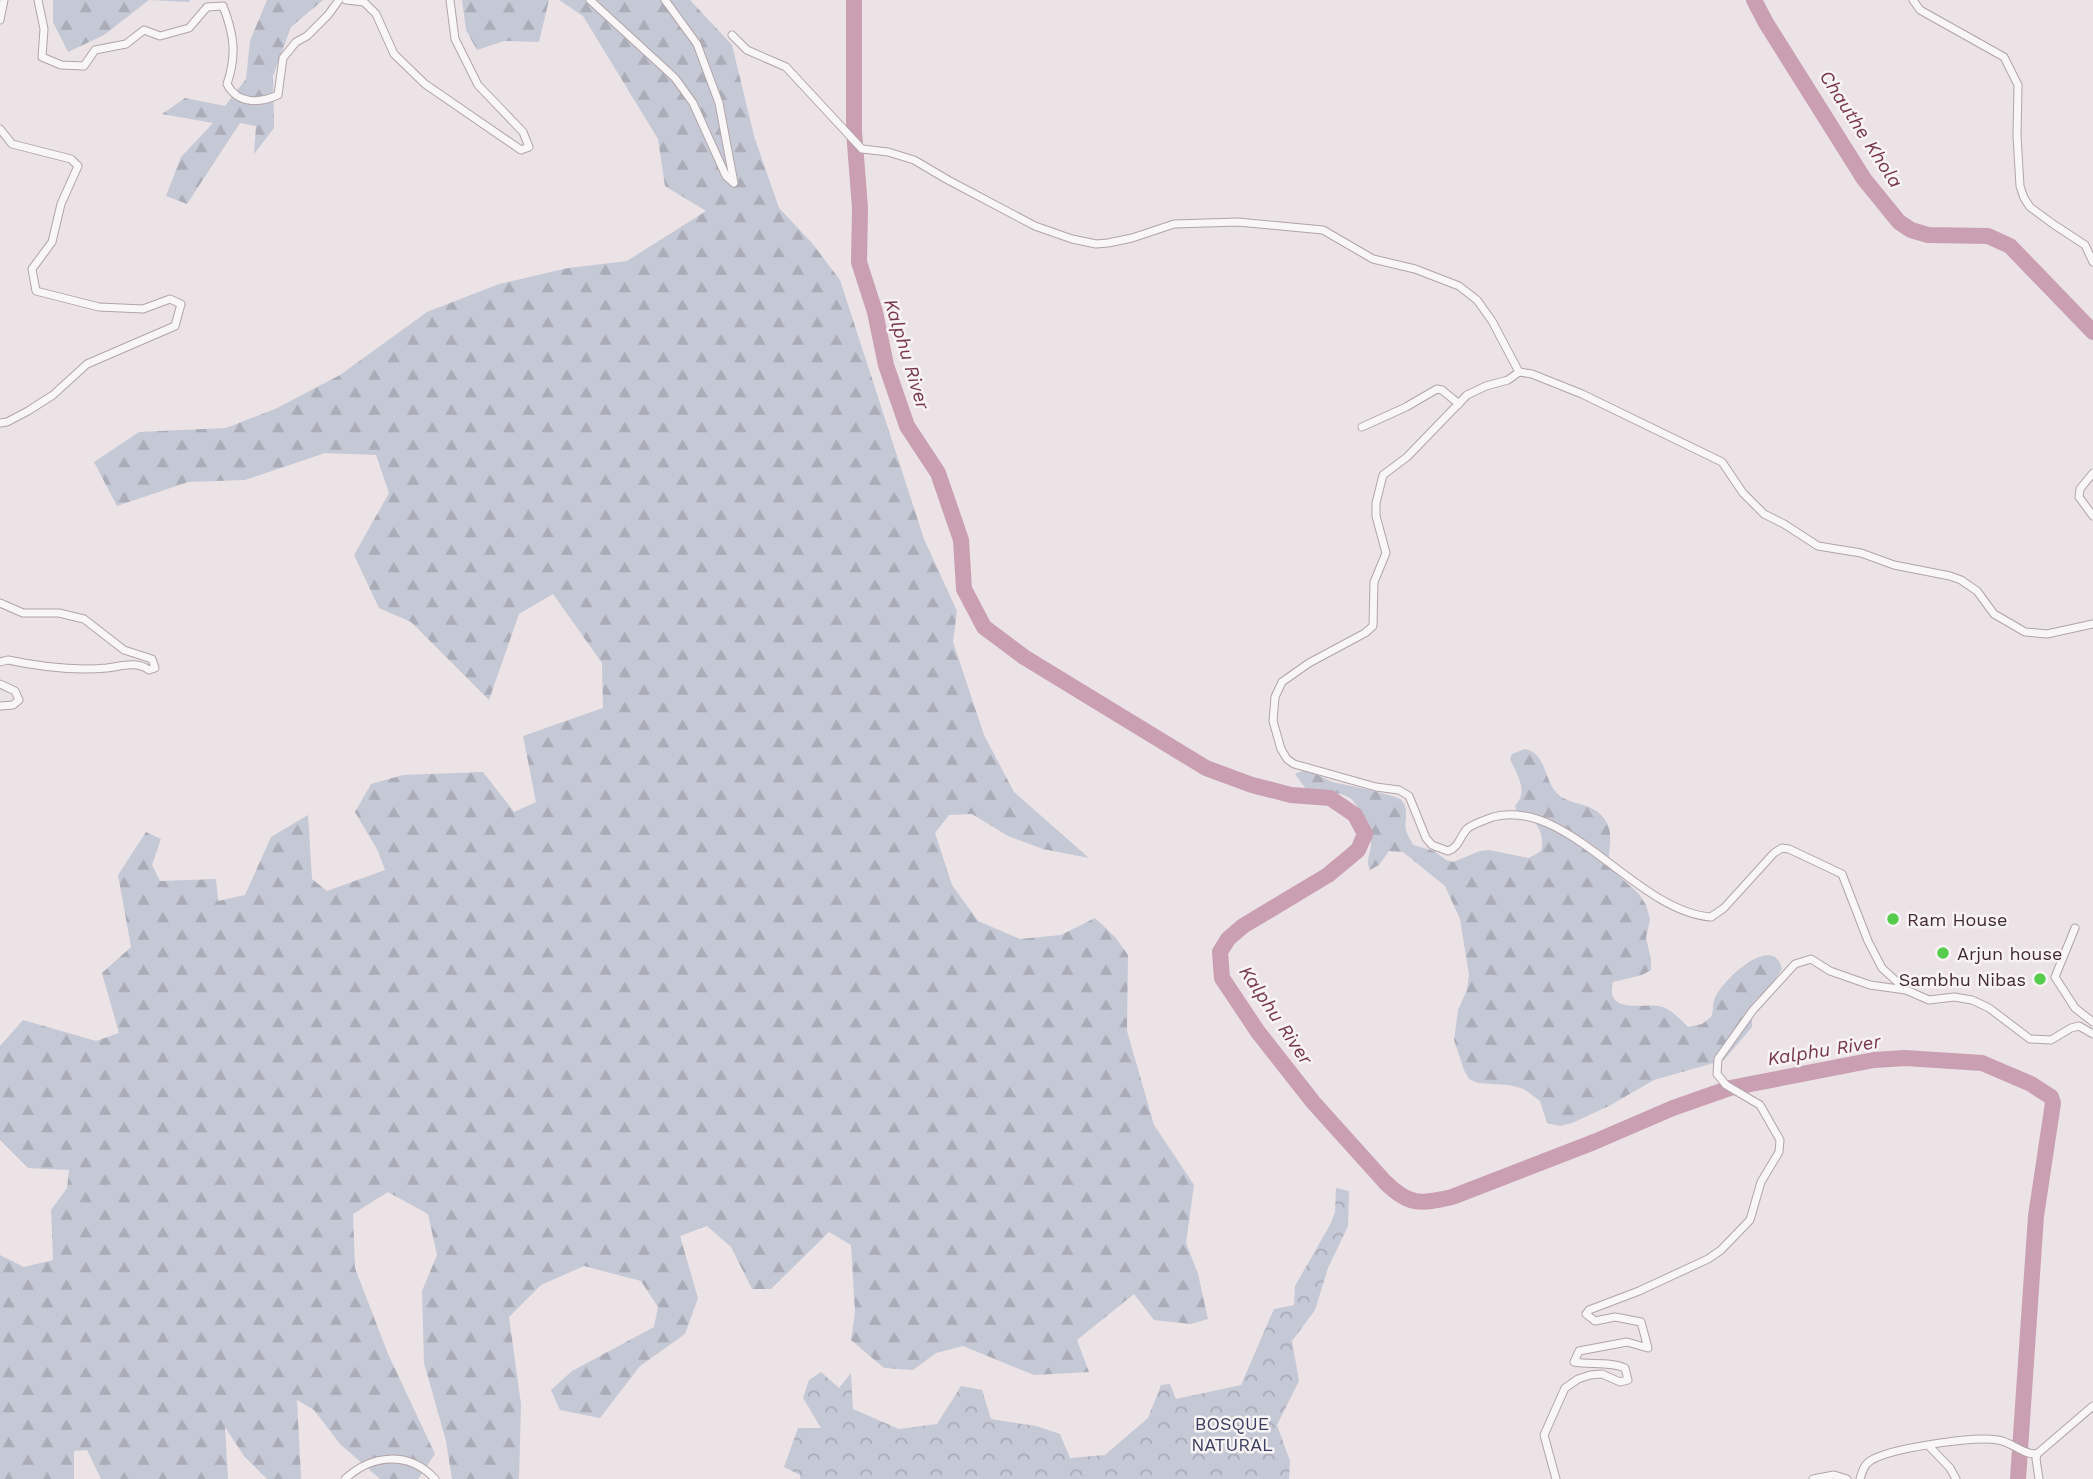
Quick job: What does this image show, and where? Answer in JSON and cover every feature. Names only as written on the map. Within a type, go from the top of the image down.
[{"type":"street","points":[[0,20],[4,0]]},
{"type":"street","points":[[38,0],[44,29],[42,57],[61,65],[84,66],[95,50],[126,44],[144,30],[160,36],[189,28],[207,7],[223,6],[233,31],[233,67],[227,84],[231,92],[243,100],[263,102],[278,95],[283,58],[296,42],[307,36],[328,15],[339,0]]},
{"type":"street","points":[[346,0],[364,2],[376,14],[394,54],[425,84],[522,150],[529,147],[523,132],[478,85],[455,38],[450,0]]},
{"type":"street","points":[[590,0],[675,78],[693,103],[726,176],[734,183],[719,103],[697,44],[665,0]]},
{"type":"street","points":[[1913,0],[1920,9],[2004,57],[2018,85],[2017,136],[2020,186],[2024,198],[2053,224],[2093,251]]},
{"type":"street","points":[[732,35],[747,50],[786,67],[862,149],[888,152],[914,160],[1035,226],[1072,239],[1096,243],[1132,238],[1174,224],[1238,222],[1323,230],[1373,259],[1415,269],[1459,286],[1478,300],[1519,372]]},
{"type":"street","points":[[0,129],[12,144],[71,159],[78,166],[61,204],[52,242],[32,269],[36,291],[99,307],[143,309],[170,299],[181,304],[175,326],[87,364],[53,396],[7,422],[0,423]]},
{"type":"street","points":[[2085,245],[2093,262]]},
{"type":"street","points":[[1906,990],[1882,968],[1868,941],[1842,874],[1789,849],[1782,848],[1774,853],[1724,908],[1711,917],[1702,916],[1666,901],[1631,880],[1543,820],[1534,817],[1497,816],[1467,829],[1454,849],[1448,851],[1432,845],[1426,838],[1409,796],[1399,790],[1331,775],[1294,764],[1287,759],[1281,749],[1273,720],[1277,688],[1292,673],[1373,626],[1374,582],[1386,553],[1376,516],[1376,503],[1383,475],[1407,457],[1467,395],[1508,380],[1519,372],[1532,374],[1582,394],[1722,462],[1753,505],[1818,546],[1861,553],[1900,567],[1961,580],[1977,591],[1994,614],[2025,632],[2046,634],[2093,624]]},
{"type":"street","points":[[1363,427],[1437,389],[1459,404]]},
{"type":"street","points":[[2093,473],[2080,489],[2079,497],[2093,516]]},
{"type":"street","points":[[0,603],[23,613],[59,613],[84,619],[124,650],[152,659],[155,668],[149,670],[143,665],[124,665],[57,669],[8,660],[0,662]]},
{"type":"street","points":[[0,684],[5,684],[15,691],[19,700],[13,705],[0,706]]},
{"type":"street","points":[[2074,928],[2055,977],[2075,1008],[2093,1021]]},
{"type":"street","points":[[1556,1479],[1544,1435],[1565,1388],[1590,1375],[1602,1374],[1619,1382],[1628,1380],[1625,1368],[1618,1365],[1574,1362],[1574,1357],[1579,1351],[1628,1342],[1648,1348],[1641,1322],[1615,1317],[1595,1321],[1586,1314],[1589,1310],[1639,1291],[1708,1259],[1721,1250],[1750,1220],[1761,1182],[1779,1152],[1780,1140],[1760,1105],[1726,1085],[1717,1074],[1718,1059],[1753,1010],[1795,964],[1811,959],[1830,971],[1861,982],[1906,990],[1930,1000],[1954,997],[1972,1000],[1989,1008],[2030,1039],[2051,1040],[2079,1026],[2093,1034]]},
{"type":"street","points":[[2039,1479],[2036,1459],[2038,1454],[2093,1406]]},
{"type":"street","points":[[1860,1479],[1865,1465],[1872,1460],[1961,1440],[1997,1440],[2026,1453],[2038,1454]]},
{"type":"street","points":[[1929,1446],[1950,1468],[1956,1479]]},
{"type":"street","points":[[345,1479],[370,1462],[394,1457],[418,1464],[435,1479]]},
{"type":"street","points":[[1813,1479],[1833,1475],[1847,1479]]},
{"type":"green space","points":[[53,0],[149,0],[104,35],[68,52],[53,22]]},
{"type":"green space","points":[[149,0],[190,0],[189,2]]},
{"type":"green space","points":[[267,0],[323,0],[291,27],[273,76],[274,128],[254,154],[256,126],[240,123],[187,204],[166,196],[181,157],[213,123],[162,114],[185,98],[225,106],[246,79],[250,41]]},
{"type":"green space","points":[[462,0],[549,0],[539,42],[504,41],[477,50],[466,30]]},
{"type":"green space","points":[[559,0],[690,0],[732,45],[754,136],[779,208],[812,243],[840,280],[924,539],[957,611],[953,642],[984,735],[1014,792],[1089,858],[1043,849],[1008,836],[972,814],[949,815],[935,833],[952,885],[978,921],[1020,939],[1061,935],[1095,918],[1115,937],[1128,955],[1127,1031],[1154,1125],[1194,1185],[1186,1243],[1198,1274],[1208,1319],[1191,1324],[1154,1320],[1134,1294],[1077,1340],[1089,1372],[1034,1375],[963,1346],[936,1353],[913,1370],[884,1368],[851,1340],[855,1312],[851,1245],[829,1232],[771,1289],[752,1289],[731,1247],[707,1226],[680,1236],[698,1298],[685,1334],[640,1366],[600,1418],[560,1410],[551,1390],[572,1371],[654,1327],[658,1307],[641,1281],[584,1266],[541,1285],[509,1317],[521,1404],[519,1479],[452,1479],[446,1441],[424,1363],[422,1291],[437,1255],[428,1214],[388,1192],[353,1214],[355,1268],[388,1354],[435,1454],[418,1479],[380,1479],[340,1444],[314,1410],[297,1400],[301,1479],[267,1479],[244,1456],[225,1427],[228,1479],[101,1479],[87,1450],[74,1451],[74,1479],[0,1479],[0,1255],[24,1267],[53,1260],[51,1210],[67,1188],[69,1170],[28,1168],[0,1140],[0,1046],[23,1020],[96,1041],[119,1033],[102,973],[131,947],[118,875],[146,832],[161,839],[152,865],[160,881],[216,879],[218,901],[245,895],[271,837],[308,815],[312,879],[327,891],[385,870],[378,851],[355,812],[371,784],[403,775],[483,772],[514,812],[536,802],[523,736],[603,708],[602,663],[553,594],[519,614],[489,700],[411,622],[379,608],[354,555],[389,493],[376,455],[325,453],[245,480],[188,482],[117,506],[94,462],[139,432],[226,428],[275,409],[340,375],[427,312],[499,284],[568,268],[627,261],[706,211],[665,186],[658,139],[583,16]]},
{"type":"green space","points":[[1525,749],[1538,757],[1560,796],[1592,808],[1602,816],[1610,834],[1609,867],[1639,894],[1646,905],[1650,919],[1646,938],[1651,970],[1613,982],[1612,992],[1615,999],[1627,1005],[1663,1007],[1688,1027],[1702,1024],[1711,1017],[1718,992],[1736,972],[1758,957],[1768,955],[1777,959],[1782,969],[1771,986],[1752,1004],[1752,1027],[1724,1060],[1654,1080],[1609,1106],[1560,1126],[1547,1123],[1540,1101],[1524,1089],[1478,1083],[1469,1079],[1464,1070],[1454,1040],[1458,1010],[1467,990],[1469,975],[1460,919],[1445,886],[1403,852],[1389,851],[1379,865],[1370,870],[1370,838],[1357,806],[1350,798],[1341,794],[1306,789],[1295,774],[1310,772],[1336,783],[1400,799],[1405,806],[1406,830],[1413,845],[1434,851],[1446,860],[1453,862],[1489,850],[1529,858],[1541,851],[1542,838],[1533,820],[1516,810],[1521,789],[1510,759],[1512,754]]},
{"type":"green space","name":"BOSQUE NATURAL","points":[[1336,1188],[1349,1191],[1348,1226],[1328,1268],[1315,1310],[1292,1341],[1299,1381],[1277,1425],[1290,1461],[1289,1479],[800,1479],[800,1475],[784,1467],[798,1428],[821,1428],[803,1398],[809,1380],[821,1372],[839,1388],[851,1373],[853,1409],[899,1429],[937,1424],[961,1386],[982,1390],[991,1419],[1036,1426],[1060,1434],[1070,1458],[1105,1455],[1148,1418],[1161,1385],[1170,1384],[1176,1399],[1241,1385],[1274,1309],[1294,1305],[1295,1286],[1335,1212]]},
{"type":"waterway","name":"Kalphu River","points":[[854,0],[854,131],[860,208],[859,262],[875,312],[886,365],[907,426],[938,473],[961,540],[964,589],[984,627],[1024,657],[1206,768],[1252,785],[1291,795],[1330,798],[1355,815],[1365,834],[1358,850],[1328,875],[1243,926],[1228,939],[1220,952],[1222,978],[1258,1032],[1313,1102],[1393,1190],[1408,1199],[1423,1202],[1452,1197],[1673,1108],[1730,1088],[1874,1060],[1905,1058],[1982,1063],[2031,1084],[2051,1097],[2053,1103],[2036,1216],[2018,1479]]},
{"type":"waterway","name":"Chauthe Khola","points":[[1754,0],[1864,179],[1899,222],[1911,230],[1928,235],[1988,236],[2010,246],[2093,332]]},
{"type":"place","name":"Ram House","points":[[1893,919]]},
{"type":"place","name":"Arjun house","points":[[1943,953]]},
{"type":"place","name":"Sambhu Nibas","points":[[2040,979]]}]
